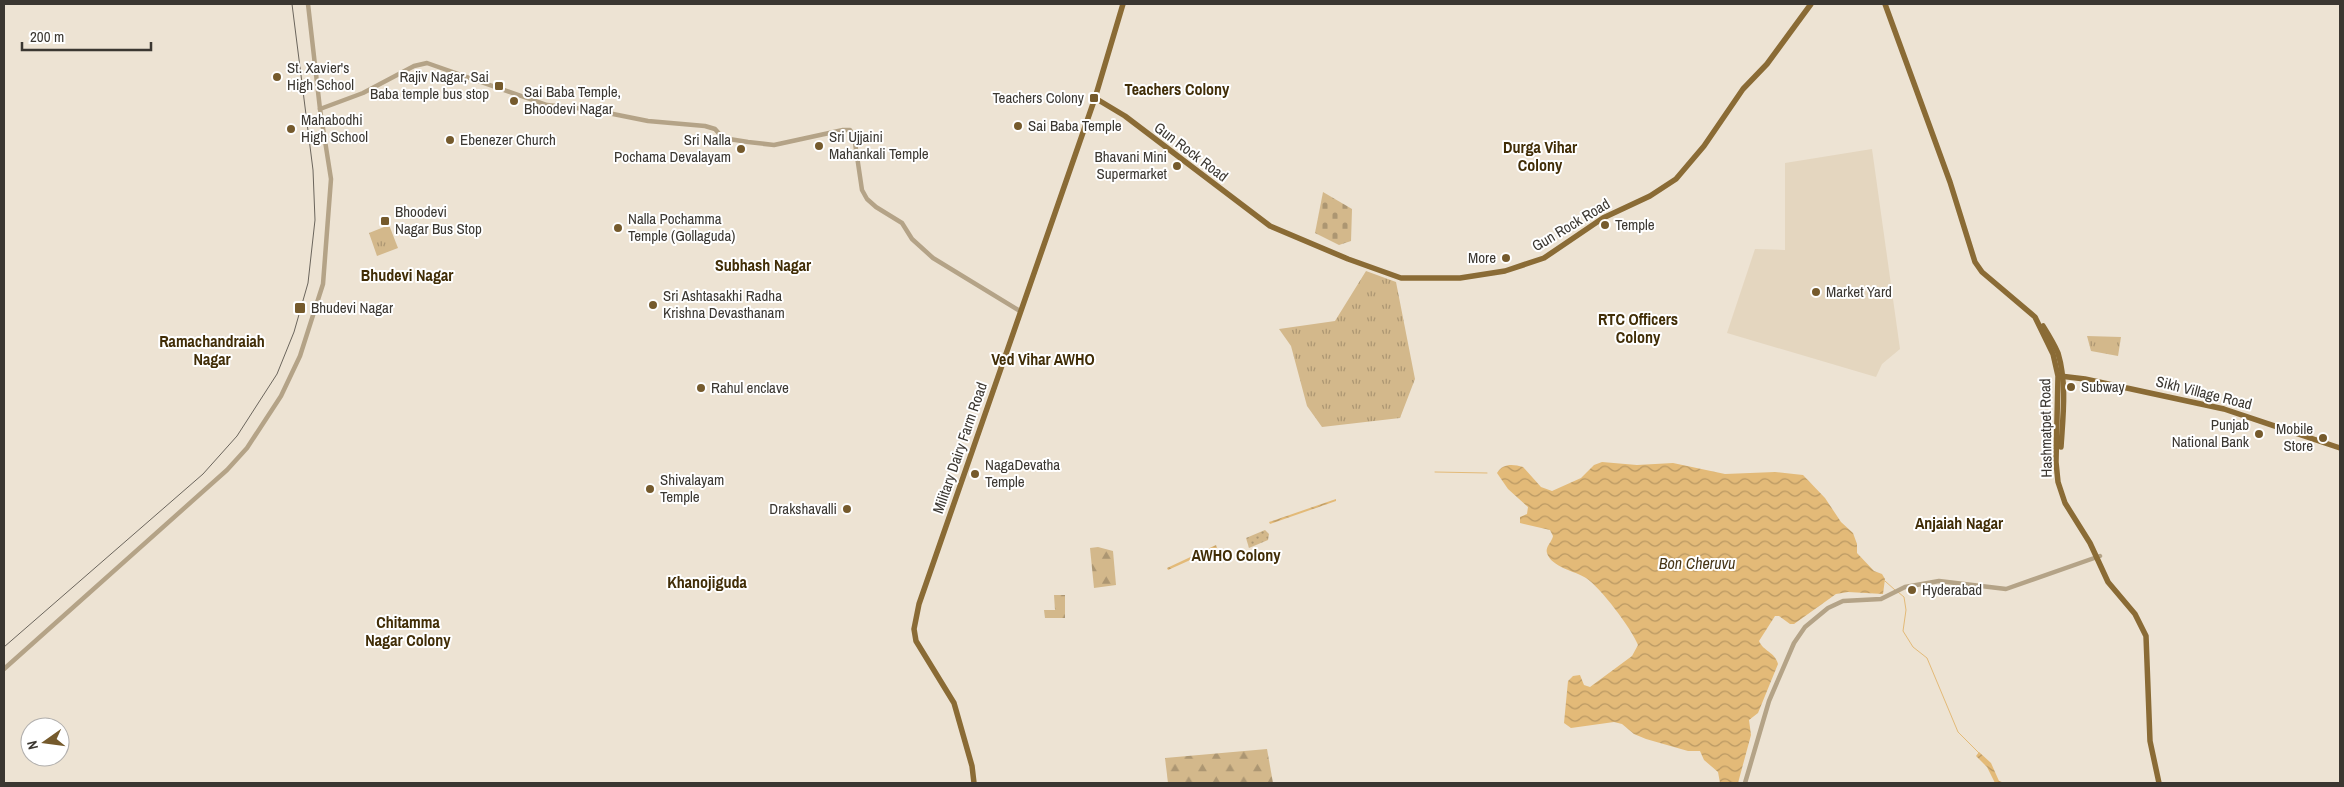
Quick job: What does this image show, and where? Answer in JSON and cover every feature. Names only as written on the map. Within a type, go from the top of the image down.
[{"type":"main road","name":"Military Dairy Farm Road","points":[[974,783],[972,766],[954,703],[920,648],[914,629],[919,604],[1094,98],[1123,4]]},
{"type":"main road","name":"Gun Rock Road","points":[[1094,98],[1125,116],[1270,226],[1348,259],[1401,278],[1460,278],[1505,271],[1544,258],[1602,218],[1650,196],[1676,179],[1704,146],[1743,89],[1766,64],[1811,4]]},
{"type":"main road","points":[[1885,4],[1950,182],[1975,262],[1982,272],[2039,319],[2057,352],[2064,405],[2060,482],[2067,501],[2093,541],[2098,556],[2118,592],[2135,614],[2146,636],[2150,741],[2160,783]]},
{"type":"main road","name":"Sikh Village Road","points":[[2060,376],[2085,379],[2224,409],[2340,448]]},
{"type":"street","points":[[4,668],[227,470],[247,448],[281,396],[300,356],[323,284],[332,179],[320,109],[308,4]]},
{"type":"street","points":[[320,109],[363,92],[414,66],[427,63],[547,105],[593,110],[648,121],[705,126],[715,129],[723,138],[774,145],[850,130],[854,136],[862,190],[867,199],[876,207],[902,223],[912,239],[933,258],[1020,311]]},
{"type":"street","points":[[1745,783],[1769,702],[1799,634],[1834,604],[1848,600],[1880,599],[1894,594],[1905,586],[1939,581],[2006,589],[2098,556]]},
{"type":"shaded area","name":"Market Yard","points":[[1872,149],[1900,349],[1882,364],[1876,377],[1727,333],[1755,249],[1785,250],[1785,163]]},
{"type":"green space","points":[[1323,192],[1352,209],[1351,241],[1339,245],[1315,233]]},
{"type":"green space","points":[[389,225],[398,248],[377,256],[369,233]]},
{"type":"green space","points":[[1366,271],[1396,282],[1415,379],[1400,418],[1322,427],[1307,406],[1291,346],[1279,329],[1335,321]]},
{"type":"green space","points":[[2087,336],[2121,337],[2118,356],[2091,351]]},
{"type":"green space","points":[[1265,530],[1269,534],[1268,540],[1249,548],[1246,538]]},
{"type":"green space","points":[[1098,547],[1113,551],[1116,585],[1094,588],[1090,548]]},
{"type":"green space","points":[[1054,595],[1065,595],[1065,618],[1045,618],[1044,610],[1055,610]]},
{"type":"green space","points":[[1267,749],[1273,783],[1168,783],[1165,758]]},
{"type":"water","name":"Bon Cheruvu","points":[[1602,462],[1637,465],[1673,463],[1725,474],[1775,472],[1803,475],[1825,498],[1841,522],[1853,533],[1857,544],[1857,553],[1874,571],[1882,574],[1885,579],[1883,594],[1848,592],[1836,594],[1794,624],[1790,624],[1779,616],[1775,616],[1759,641],[1778,664],[1758,713],[1749,720],[1751,735],[1738,783],[1720,783],[1718,772],[1704,760],[1700,751],[1688,751],[1646,739],[1634,734],[1622,724],[1614,722],[1571,728],[1564,723],[1568,681],[1573,676],[1580,675],[1584,685],[1590,687],[1632,656],[1638,645],[1623,619],[1592,583],[1581,575],[1558,565],[1549,558],[1547,549],[1553,536],[1550,530],[1520,523],[1520,517],[1527,514],[1528,507],[1508,489],[1497,473],[1502,467],[1508,465],[1523,467],[1541,487],[1552,491],[1581,478],[1594,465]]},
{"type":"water","points":[[1336,499],[1336,501],[1270,524],[1269,522]]},
{"type":"water","points":[[1216,545],[1217,548],[1168,570],[1167,568]]},
{"type":"water","points":[[1979,752],[1991,763],[1999,781],[2005,783],[1995,783],[1987,767],[1976,756]]},
{"type":"waterway","points":[[1435,472],[1487,473]]},
{"type":"waterway","points":[[1885,581],[1895,590]]},
{"type":"waterway","points":[[1898,592],[1904,597],[1906,610],[1903,631],[1913,647],[1927,658],[1958,732],[1979,753]]},
{"type":"railway","points":[[4,647],[203,474],[237,436],[277,374],[294,332],[308,283],[315,220],[313,170],[292,4]]},
{"type":"place","name":"St. Xavier's High School","points":[[277,77]]},
{"type":"place","name":"Rajiv Nagar, Sai Baba temple bus stop","points":[[499,86]]},
{"type":"place","name":"Teachers Colony","points":[[1094,98]]},
{"type":"place","name":"Sai Baba Temple, Bhoodevi Nagar","points":[[514,101]]},
{"type":"place","name":"Sai Baba Temple","points":[[1018,126]]},
{"type":"place","name":"Mahabodhi High School","points":[[291,129]]},
{"type":"place","name":"Ebenezer Church","points":[[450,140]]},
{"type":"place","name":"Sri Ujjaini Mahankali Temple","points":[[819,146]]},
{"type":"place","name":"Sri Nalla Pochama Devalayam","points":[[741,149]]},
{"type":"place","name":"Bhavani Mini Supermarket","points":[[1177,166]]},
{"type":"place","name":"Bhoodevi Nagar Bus Stop","points":[[385,221]]},
{"type":"place","name":"Temple","points":[[1605,225]]},
{"type":"place","name":"Nalla Pochamma Temple (Gollaguda)","points":[[618,228]]},
{"type":"place","name":"More","points":[[1506,258]]},
{"type":"place","name":"Market Yard","points":[[1816,292]]},
{"type":"place","name":"Sri Ashtasakhi Radha Krishna Devasthanam","points":[[653,305]]},
{"type":"place","name":"Bhudevi Nagar","points":[[300,308]]},
{"type":"place","name":"Subway","points":[[2071,387]]},
{"type":"place","name":"Rahul enclave","points":[[701,388]]},
{"type":"place","name":"Punjab National Bank","points":[[2259,434]]},
{"type":"place","name":"Mobile Store","points":[[2323,438]]},
{"type":"place","name":"NagaDevatha Temple","points":[[975,474]]},
{"type":"place","name":"Shivalayam Temple","points":[[650,489]]},
{"type":"place","name":"Drakshavalli","points":[[847,509]]},
{"type":"place","name":"Hyderabad","points":[[1912,590]]},
{"type":"district","name":"Teachers Colony","points":[[1177,89]]},
{"type":"district","name":"Durga Vihar Colony","points":[[1540,156]]},
{"type":"district","name":"Subhash Nagar","points":[[763,265]]},
{"type":"district","name":"Bhudevi Nagar","points":[[407,275]]},
{"type":"district","name":"RTC Officers Colony","points":[[1638,328]]},
{"type":"district","name":"Ramachandraiah Nagar","points":[[212,350]]},
{"type":"district","name":"Ved Vihar AWHO","points":[[1043,359]]},
{"type":"district","name":"Anjaiah Nagar","points":[[1959,523]]},
{"type":"district","name":"AWHO Colony","points":[[1236,555]]},
{"type":"district","name":"Khanojiguda","points":[[707,582]]},
{"type":"district","name":"Chitamma Nagar Colony","points":[[408,631]]}]
